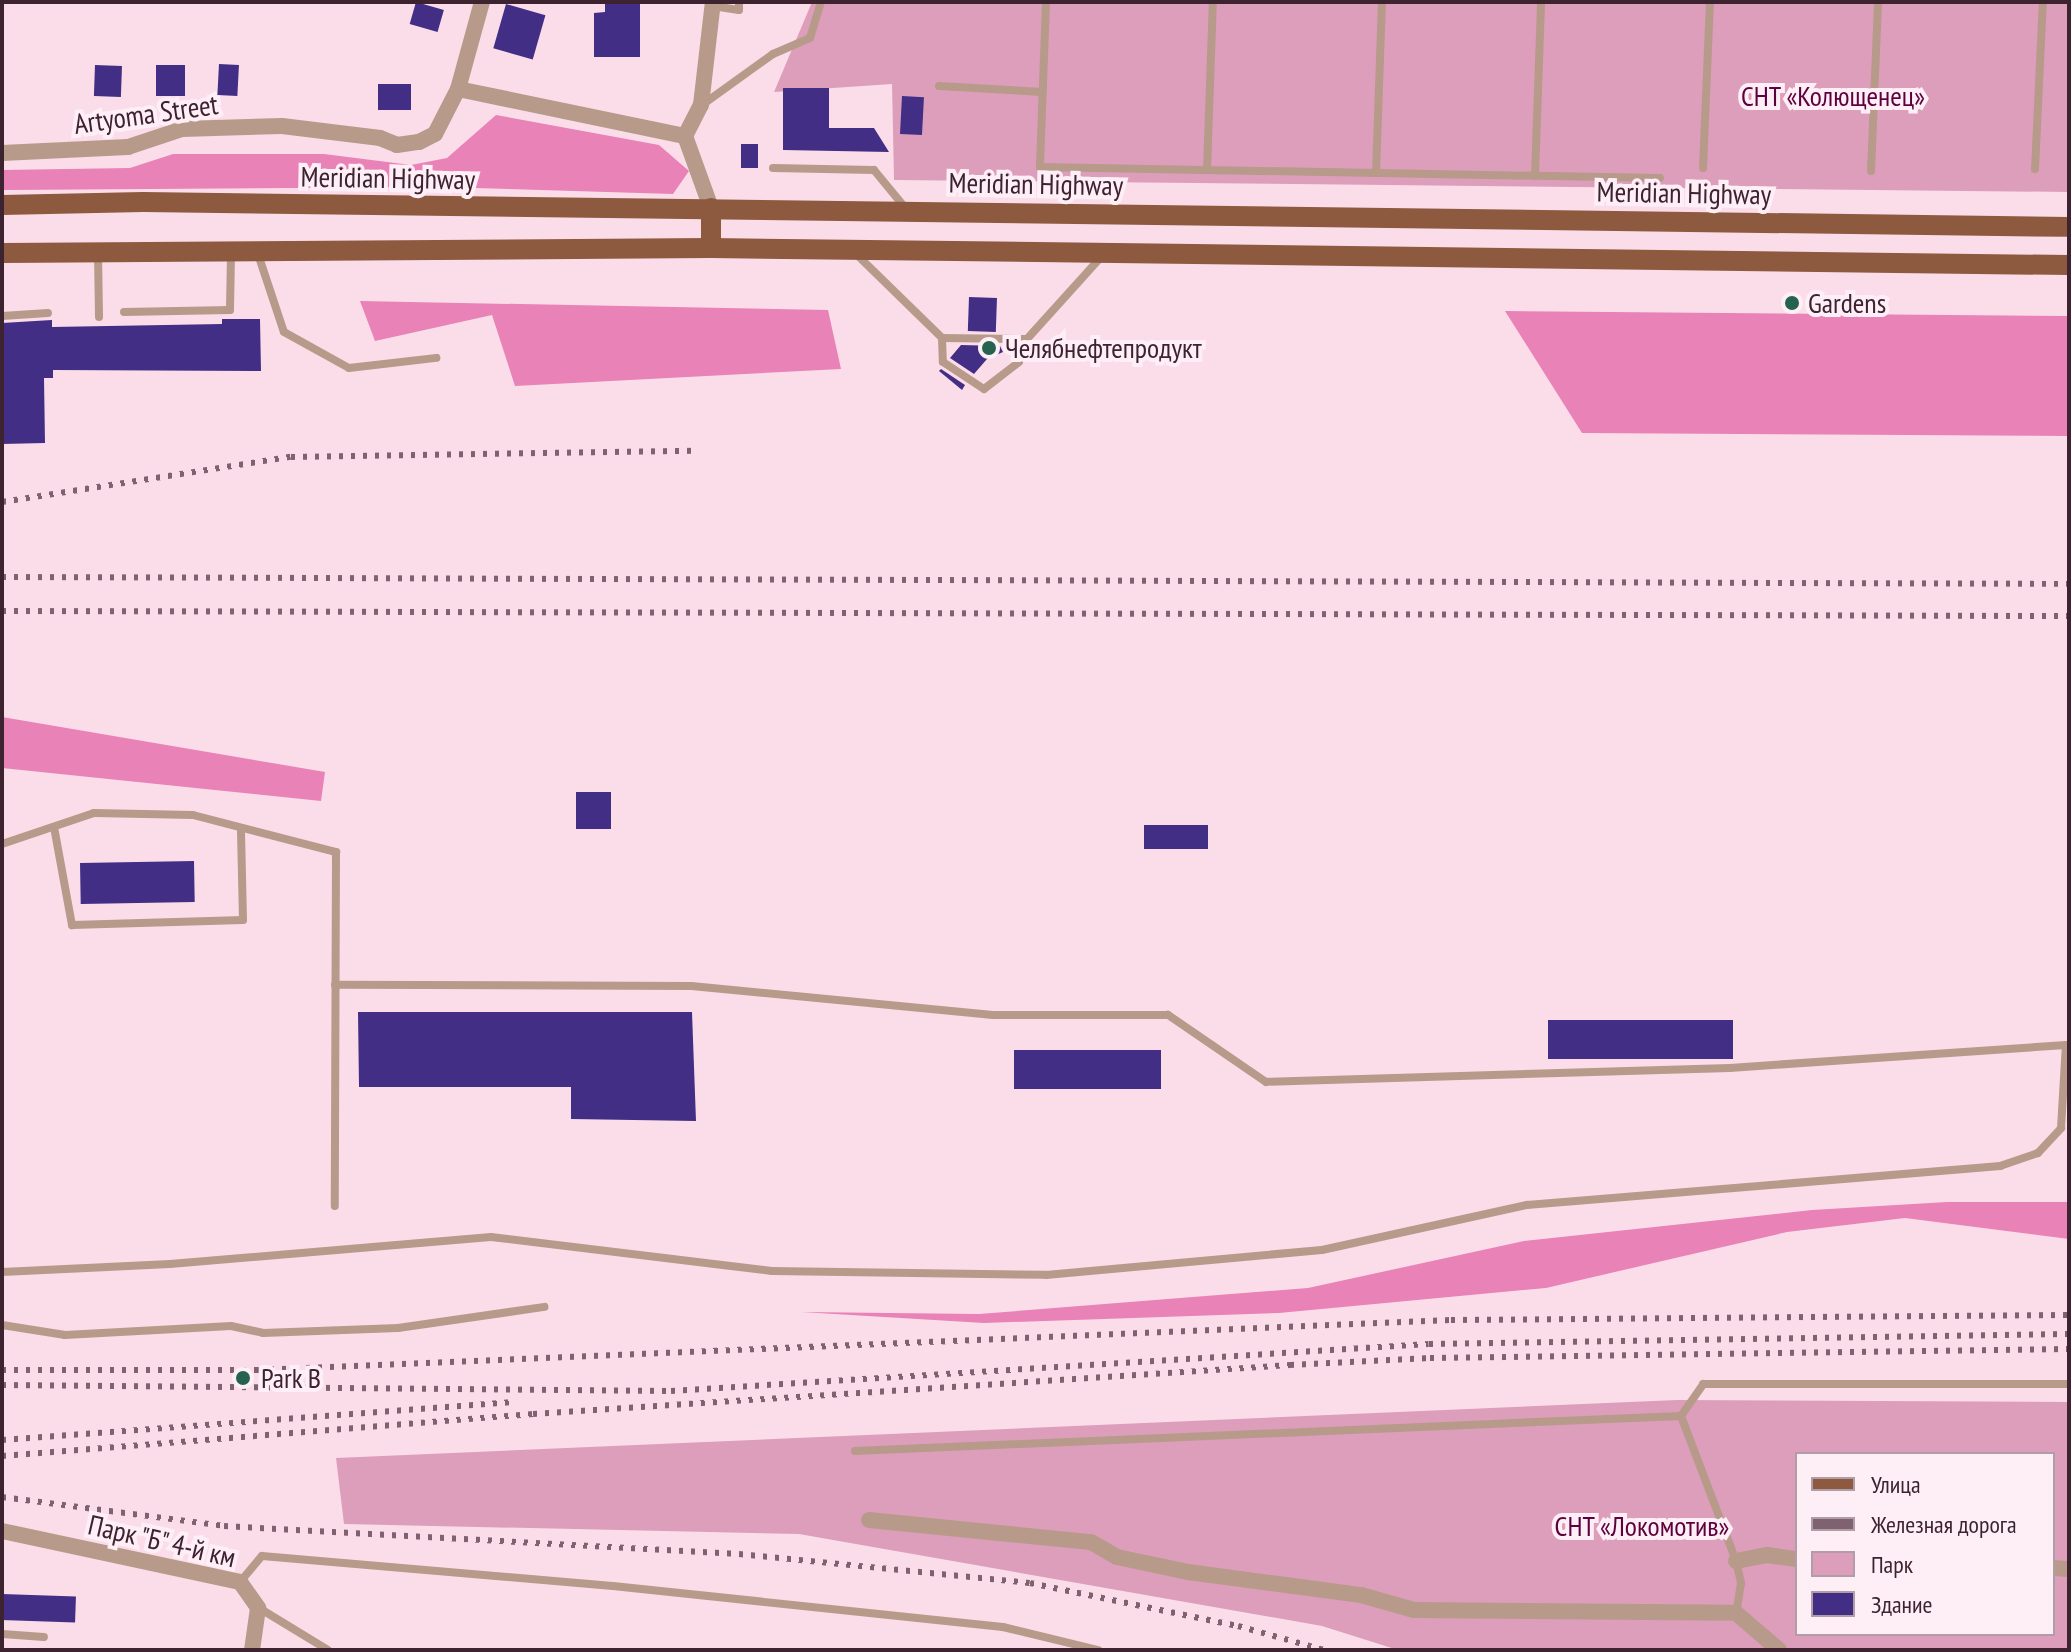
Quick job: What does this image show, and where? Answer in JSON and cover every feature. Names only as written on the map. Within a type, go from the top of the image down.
[{"type":"main road","name":"Meridian Highway","points":[[2,205],[711,208],[2069,227]]},
{"type":"main road","points":[[711,208],[711,248]]},
{"type":"main road","points":[[2,253],[711,248],[2069,265]]},
{"type":"street","name":"Artyoma Street","points":[[2,153],[128,147],[182,129],[282,126],[380,138],[397,145],[435,134],[458,89],[482,2]]},
{"type":"street","points":[[711,208],[685,136],[701,105],[713,4]]},
{"type":"street","points":[[458,89],[685,136]]},
{"type":"street","points":[[869,1520],[1091,1542],[1117,1557],[1188,1572],[1361,1595],[1414,1610],[1736,1613],[1779,1650]]},
{"type":"street","name":"Парк \"Б\" 4-й км","points":[[2,1531],[240,1582],[258,1608],[252,1650]]},
{"type":"street","points":[[1736,1561],[1767,1555],[1795,1559]]},
{"type":"lane","points":[[713,4],[739,10],[739,2]]},
{"type":"lane","points":[[701,105],[773,54],[810,38],[821,2]]},
{"type":"lane","points":[[1046,2],[1040,167],[1660,178]]},
{"type":"lane","points":[[1207,170],[1213,2]]},
{"type":"lane","points":[[1376,173],[1382,2]]},
{"type":"lane","points":[[1535,176],[1541,2]]},
{"type":"lane","points":[[1703,168],[1710,2]]},
{"type":"lane","points":[[1871,171],[1878,2]]},
{"type":"lane","points":[[2035,169],[2043,2]]},
{"type":"lane","points":[[939,86],[1042,92]]},
{"type":"lane","points":[[773,168],[874,170],[907,211]]},
{"type":"lane","points":[[851,250],[942,338],[1027,339]]},
{"type":"lane","points":[[257,251],[284,332],[349,368],[436,358]]},
{"type":"lane","points":[[124,312],[230,310],[231,252]]},
{"type":"lane","points":[[98,253],[99,317]]},
{"type":"lane","points":[[942,338],[943,362],[984,389],[1019,362],[1027,339],[1105,253]]},
{"type":"lane","points":[[2,316],[48,313]]},
{"type":"lane","points":[[2,844],[94,813],[193,815],[241,830],[336,852],[335,1206]]},
{"type":"lane","points":[[54,827],[72,925],[243,920],[241,830]]},
{"type":"lane","points":[[2,1272],[170,1264],[491,1237],[772,1271],[1046,1275],[1322,1250],[1527,1205],[2000,1166],[2038,1153],[2061,1128],[2066,1045],[1730,1068],[1266,1082],[1168,1015],[993,1015],[691,986],[335,985]]},
{"type":"lane","points":[[2,1325],[65,1335],[231,1326],[263,1333],[368,1329],[544,1307]]},
{"type":"lane","points":[[1681,1416],[1703,1384],[2069,1384]]},
{"type":"lane","points":[[855,1451],[1681,1416]]},
{"type":"lane","points":[[1681,1416],[1736,1561],[1741,1583],[1736,1613]]},
{"type":"lane","points":[[240,1582],[262,1556],[613,1586],[1003,1627],[1098,1650]]},
{"type":"lane","points":[[258,1608],[328,1650]]},
{"type":"lane","points":[[2,1634],[44,1637]]},
{"type":"green space","name":"СНТ «Колющенец»","points":[[812,2],[2069,2],[2069,192],[894,180],[892,84],[774,92]]},
{"type":"green space","name":"СНТ «Локомотив»","points":[[1677,1400],[2069,1402],[2069,1650],[1398,1650],[1322,1626],[799,1534],[344,1524],[336,1458]]},
{"type":"shaded area","points":[[496,115],[659,145],[689,171],[673,194],[439,187],[4,190],[2,170],[130,168],[173,154],[324,154],[411,165],[447,158]]},
{"type":"shaded area","points":[[360,301],[828,310],[841,369],[515,386],[492,315],[375,341]]},
{"type":"shaded area","points":[[1505,311],[2069,316],[2069,436],[1582,433]]},
{"type":"shaded area","points":[[2,717],[325,772],[321,801],[2,768]]},
{"type":"shaded area","points":[[1947,1202],[2069,1202],[2069,1239],[1905,1218],[1787,1232],[1546,1288],[1279,1313],[984,1323],[801,1312],[979,1314],[1308,1288],[1524,1241],[1812,1210]]},
{"type":"building","points":[[416,2],[444,10],[438,32],[410,24]]},
{"type":"building","points":[[605,2],[640,2],[640,57],[594,57],[594,13],[605,12]]},
{"type":"building","points":[[506,4],[545,15],[533,60],[493,48]]},
{"type":"building","points":[[219,64],[239,65],[237,96],[217,95]]},
{"type":"building","points":[[95,65],[122,66],[121,97],[94,96]]},
{"type":"building","points":[[156,65],[185,65],[185,96],[156,96]]},
{"type":"building","points":[[378,84],[411,84],[411,110],[378,110]]},
{"type":"building","points":[[783,88],[829,88],[829,128],[874,128],[889,152],[783,150]]},
{"type":"building","points":[[902,96],[924,97],[922,135],[900,134]]},
{"type":"building","points":[[741,144],[758,144],[758,168],[741,168]]},
{"type":"building","points":[[969,297],[997,298],[996,332],[968,331]]},
{"type":"building","points":[[222,319],[260,319],[261,371],[53,370],[53,378],[44,378],[45,443],[2,444],[2,323],[52,320],[52,327],[222,324]]},
{"type":"building","points":[[961,345],[1000,346],[1003,352],[987,359],[974,374],[950,358]]},
{"type":"building","points":[[941,369],[965,385],[962,390],[939,371]]},
{"type":"building","points":[[576,792],[611,792],[611,829],[576,829]]},
{"type":"building","points":[[1144,825],[1208,825],[1208,849],[1144,849]]},
{"type":"building","points":[[194,861],[195,902],[81,904],[80,863]]},
{"type":"building","points":[[358,1012],[692,1012],[696,1121],[571,1119],[571,1087],[359,1087]]},
{"type":"building","points":[[1548,1020],[1733,1020],[1733,1059],[1548,1059]]},
{"type":"building","points":[[1014,1050],[1161,1050],[1161,1089],[1014,1089]]},
{"type":"building","points":[[2,1594],[76,1597],[75,1623],[2,1620]]},
{"type":"railway","points":[[2,502],[291,457],[694,451]]},
{"type":"railway","points":[[2,577],[2069,584]]},
{"type":"railway","points":[[2,611],[2069,616]]},
{"type":"railway","points":[[2,1370],[258,1370],[1451,1320],[2069,1315]]},
{"type":"railway","points":[[2,1385],[671,1391],[1429,1344],[2069,1334]]},
{"type":"railway","points":[[2,1456],[533,1414],[1290,1365],[1430,1358],[2069,1349]]},
{"type":"railway","points":[[2,1440],[515,1402]]},
{"type":"railway","points":[[2,1497],[224,1526],[739,1554],[1030,1583],[1238,1626],[1324,1650]]},
{"type":"place","name":"Gardens","points":[[1792,303]]},
{"type":"place","name":"Челябнефтепродукт","points":[[989,348]]},
{"type":"place","name":"Park B","points":[[243,1378]]}]
